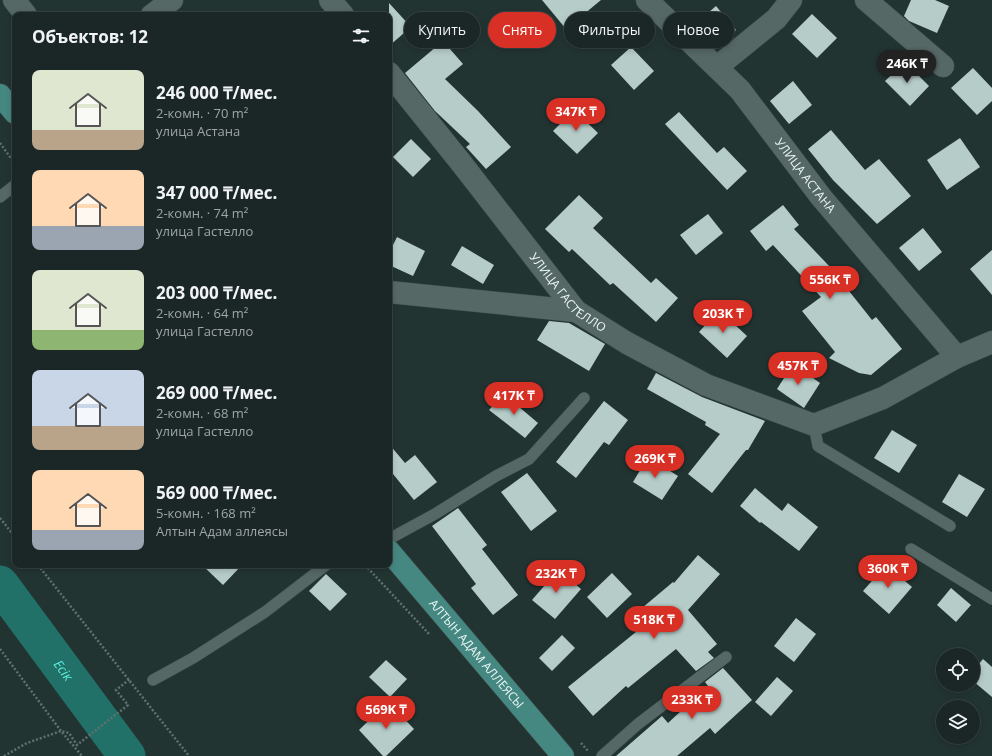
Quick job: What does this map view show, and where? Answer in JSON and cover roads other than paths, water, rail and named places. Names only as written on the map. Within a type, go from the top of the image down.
[{"type":"main road","points":[[0,95],[12,109]]},
{"type":"main road","name":"АЛТЫН АДАМ АЛЛЕЯСЫ","points":[[392,555],[563,756]]},
{"type":"street","points":[[14,0],[24,12]]},
{"type":"street","points":[[156,12],[172,0]]},
{"type":"street","points":[[330,0],[340,12]]},
{"type":"street","name":"УЛИЦА АСТАНА","points":[[648,0],[740,90],[821,197],[958,357]]},
{"type":"street","points":[[866,0],[943,66]]},
{"type":"street","points":[[717,67],[776,18],[782,4]]},
{"type":"street","name":"УЛИЦА ГАСТЕЛЛО","points":[[392,77],[467,170],[576,311],[627,343],[706,385],[814,425]]},
{"type":"street","points":[[392,292],[576,311]]},
{"type":"street","points":[[814,425],[883,398],[958,357],[992,342]]},
{"type":"lane","points":[[0,197],[12,187]]},
{"type":"lane","points":[[392,537],[435,514],[496,476],[529,459],[584,398]]},
{"type":"lane","points":[[814,425],[818,446],[950,526]]},
{"type":"lane","points":[[911,549],[992,599]]},
{"type":"lane","points":[[153,680],[193,658],[265,612],[322,568]]},
{"type":"lane","points":[[602,756],[638,724],[726,657]]},
{"type":"waterway","name":"Есік","points":[[0,584],[127,756]]}]
